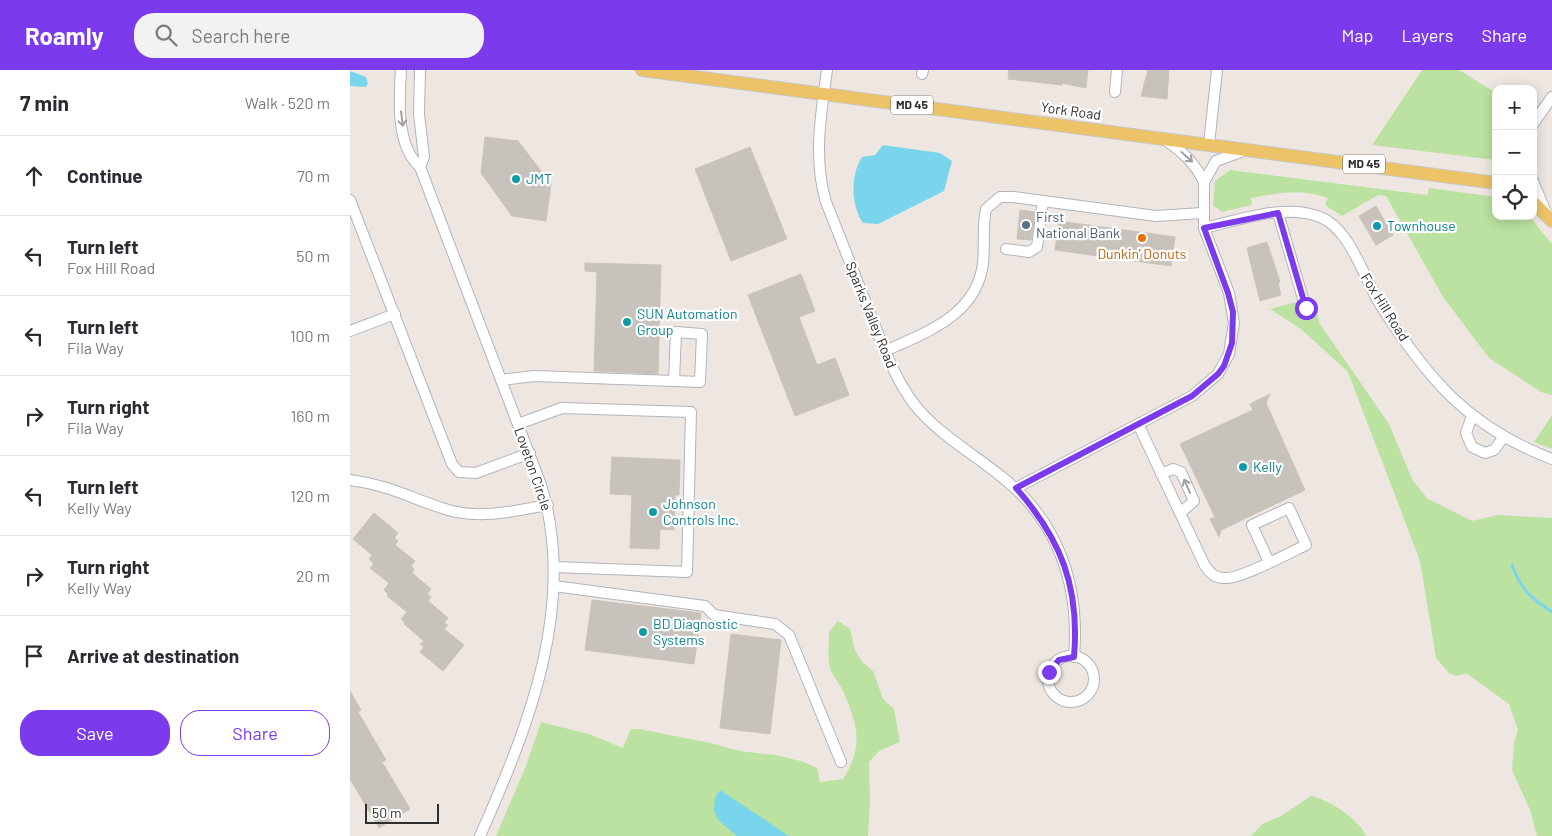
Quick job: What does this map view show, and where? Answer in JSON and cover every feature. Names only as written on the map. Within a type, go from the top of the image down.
[{"type":"main road","name":"York Road","points":[[642,70],[1492,182]]},
{"type":"main road","points":[[1537,206],[1550,217]]},
{"type":"street","name":"Loveton Circle","points":[[401,70],[400,107],[405,141],[411,159],[420,167],[530,453],[548,505],[552,529],[554,586],[547,639],[526,726],[508,775],[480,836]]},
{"type":"street","name":"Loveton Circle","points":[[420,70],[419,114],[424,157],[420,167]]},
{"type":"street","name":"Sparks Valley Road","points":[[827,70],[819,151],[823,190],[885,351],[907,393],[919,410],[953,441],[1016,488],[1044,523],[1065,565],[1076,609],[1074,657]]},
{"type":"street","points":[[1115,92],[1117,70]]},
{"type":"street","points":[[1209,144],[1217,70]]},
{"type":"street","points":[[1537,118],[1552,97]]},
{"type":"street","points":[[1162,138],[1188,156],[1204,182]]},
{"type":"street","points":[[1016,488],[1201,389],[1218,374],[1229,354],[1234,334],[1231,303],[1204,228],[1202,213],[1204,182],[1216,161],[1247,149]]},
{"type":"street","points":[[1537,189],[1550,217]]},
{"type":"street","points":[[885,351],[925,333],[945,321],[963,308],[973,295],[980,281],[983,262],[986,209],[992,201],[1000,197],[1013,197],[1156,216],[1202,213]]},
{"type":"street","points":[[350,200],[452,464],[459,472],[476,474],[530,453]]},
{"type":"street","points":[[1006,249],[1029,252],[1037,247],[1043,201]]},
{"type":"street","points":[[1278,213],[1306,308]]},
{"type":"street","name":"Fox Hill Road","points":[[1204,228],[1278,213],[1312,214],[1330,222],[1347,241],[1380,305],[1414,352],[1448,394],[1472,416],[1503,438],[1552,459]]},
{"type":"street","points":[[350,331],[395,314]]},
{"type":"street","points":[[501,380],[534,376],[700,382],[702,334],[676,332],[674,381]]},
{"type":"street","points":[[518,424],[553,411],[577,407],[691,412],[687,572],[554,567]]},
{"type":"street","points":[[1472,416],[1466,433],[1472,447],[1485,453],[1494,450],[1503,438]]},
{"type":"street","points":[[1138,424],[1204,566],[1217,577],[1233,578],[1269,562],[1306,545],[1289,508],[1252,524],[1269,562]]},
{"type":"street","points":[[1161,474],[1173,469],[1180,472],[1194,501],[1180,513]]},
{"type":"street","points":[[350,480],[380,485],[446,510],[469,514],[500,513],[548,505]]},
{"type":"street","points":[[554,586],[705,606],[714,615],[775,624],[783,628],[789,634],[841,762]]},
{"type":"street","points":[[1074,657],[1087,663],[1093,672],[1094,683],[1092,690],[1081,700],[1067,702],[1054,694],[1048,680],[1053,665],[1059,660],[1074,657]]},
{"type":"green space","points":[[1422,70],[1459,70],[1492,91],[1492,160],[1372,145]]},
{"type":"green space","points":[[1230,170],[1427,195],[1429,188],[1492,196],[1492,220],[1532,220],[1552,244],[1552,395],[1541,392],[1489,358],[1443,297],[1386,196],[1378,195],[1342,216],[1325,205],[1328,198],[1298,192],[1251,198],[1252,205],[1222,212],[1213,205],[1215,181]]},
{"type":"green space","points":[[1303,300],[1305,302],[1313,300],[1320,324],[1389,424],[1413,481],[1428,499],[1472,521],[1498,515],[1552,518],[1552,836],[1537,836],[1530,810],[1512,770],[1514,743],[1518,730],[1509,704],[1466,673],[1457,676],[1450,674],[1436,658],[1420,561],[1348,372],[1301,329],[1270,309]]},
{"type":"green space","points":[[1552,415],[1552,449],[1534,442]]},
{"type":"green space","points":[[838,621],[850,629],[855,650],[862,662],[873,671],[883,699],[894,709],[900,742],[879,751],[869,762],[870,800],[868,836],[496,836],[526,766],[541,722],[589,734],[623,748],[631,729],[639,729],[711,743],[740,751],[776,755],[804,762],[817,768],[820,782],[843,779],[854,757],[856,736],[855,725],[848,703],[842,688],[831,671],[829,662],[829,632]]},
{"type":"green space","points":[[1311,796],[1334,805],[1357,823],[1366,836],[1251,836],[1262,824],[1281,816]]},
{"type":"water","points":[[350,71],[366,77],[368,84],[366,87],[350,86]]},
{"type":"water","points":[[883,145],[940,153],[952,161],[944,191],[878,224],[863,223],[854,199],[855,173],[862,157],[875,155]]},
{"type":"water","points":[[720,790],[789,836],[737,836],[719,821],[714,811],[715,798]]},
{"type":"building","points":[[1009,70],[1088,70],[1086,88],[1062,83],[1062,85],[1008,79]]},
{"type":"building","points":[[1148,70],[1169,70],[1167,99],[1141,96]]},
{"type":"building","name":"JMT","points":[[485,137],[518,141],[551,184],[546,221],[512,216],[481,173]]},
{"type":"building","points":[[750,147],[787,239],[731,261],[695,169]]},
{"type":"building","name":"Townhouse","points":[[1376,206],[1393,235],[1376,245],[1359,216]]},
{"type":"building","name":"First National Bank","points":[[1020,210],[1035,212],[1031,240],[1017,239]]},
{"type":"building","points":[[1059,221],[1175,237],[1171,266],[1055,250]]},
{"type":"building","points":[[1267,242],[1280,282],[1278,283],[1281,295],[1260,301],[1247,248]]},
{"type":"building","name":"SUN Automation Group","points":[[585,263],[661,265],[658,374],[594,371],[597,272],[585,271]]},
{"type":"building","points":[[801,274],[815,311],[799,317],[817,365],[835,358],[849,395],[795,416],[748,295]]},
{"type":"building","name":"Kelly","points":[[1270,394],[1266,403],[1305,490],[1221,530],[1219,537],[1210,519],[1215,517],[1180,444],[1253,410],[1250,404]]},
{"type":"building","name":"Johnson Controls Inc.","points":[[612,457],[680,460],[679,495],[675,495],[674,530],[660,529],[659,549],[630,548],[632,495],[610,494]]},
{"type":"building","points":[[374,513],[398,533],[394,538],[398,541],[395,545],[415,561],[411,566],[414,569],[412,573],[431,589],[427,594],[431,597],[428,601],[448,618],[444,623],[448,625],[444,629],[464,645],[443,671],[420,652],[424,647],[420,644],[424,641],[404,624],[405,622],[401,619],[407,612],[387,596],[388,594],[384,590],[389,583],[370,568],[374,564],[369,559],[372,555],[353,539]]},
{"type":"building","name":"BD Diagnostic Systems","points":[[592,600],[701,613],[694,664],[585,650]]},
{"type":"building","name":"BD Diagnostic Systems","points":[[731,634],[781,640],[770,734],[720,728]]},
{"type":"building","points":[[350,691],[361,710],[358,712],[386,760],[382,762],[410,809],[379,828],[350,779]]},
{"type":"waterway","points":[[1512,565],[1519,581],[1528,593],[1552,612]]},
{"type":"place","name":"JMT","points":[[516,179]]},
{"type":"place","name":"First National Bank","points":[[1026,225]]},
{"type":"place","name":"Townhouse","points":[[1377,226]]},
{"type":"place","name":"Dunkin' Donuts","points":[[1142,238]]},
{"type":"place","name":"SUN Automation Group","points":[[627,322]]},
{"type":"place","name":"Kelly","points":[[1243,467]]},
{"type":"place","name":"Johnson Controls Inc.","points":[[653,512]]},
{"type":"place","name":"BD Diagnostic Systems","points":[[643,632]]},
{"type":"route","points":[[1049,672],[1059,660],[1066,657],[1074,657],[1077,631],[1076,609],[1065,565],[1056,542],[1033,507],[1016,488],[1192,396],[1210,383],[1224,366],[1234,334],[1233,312],[1204,228],[1278,213],[1306,308]]}]
